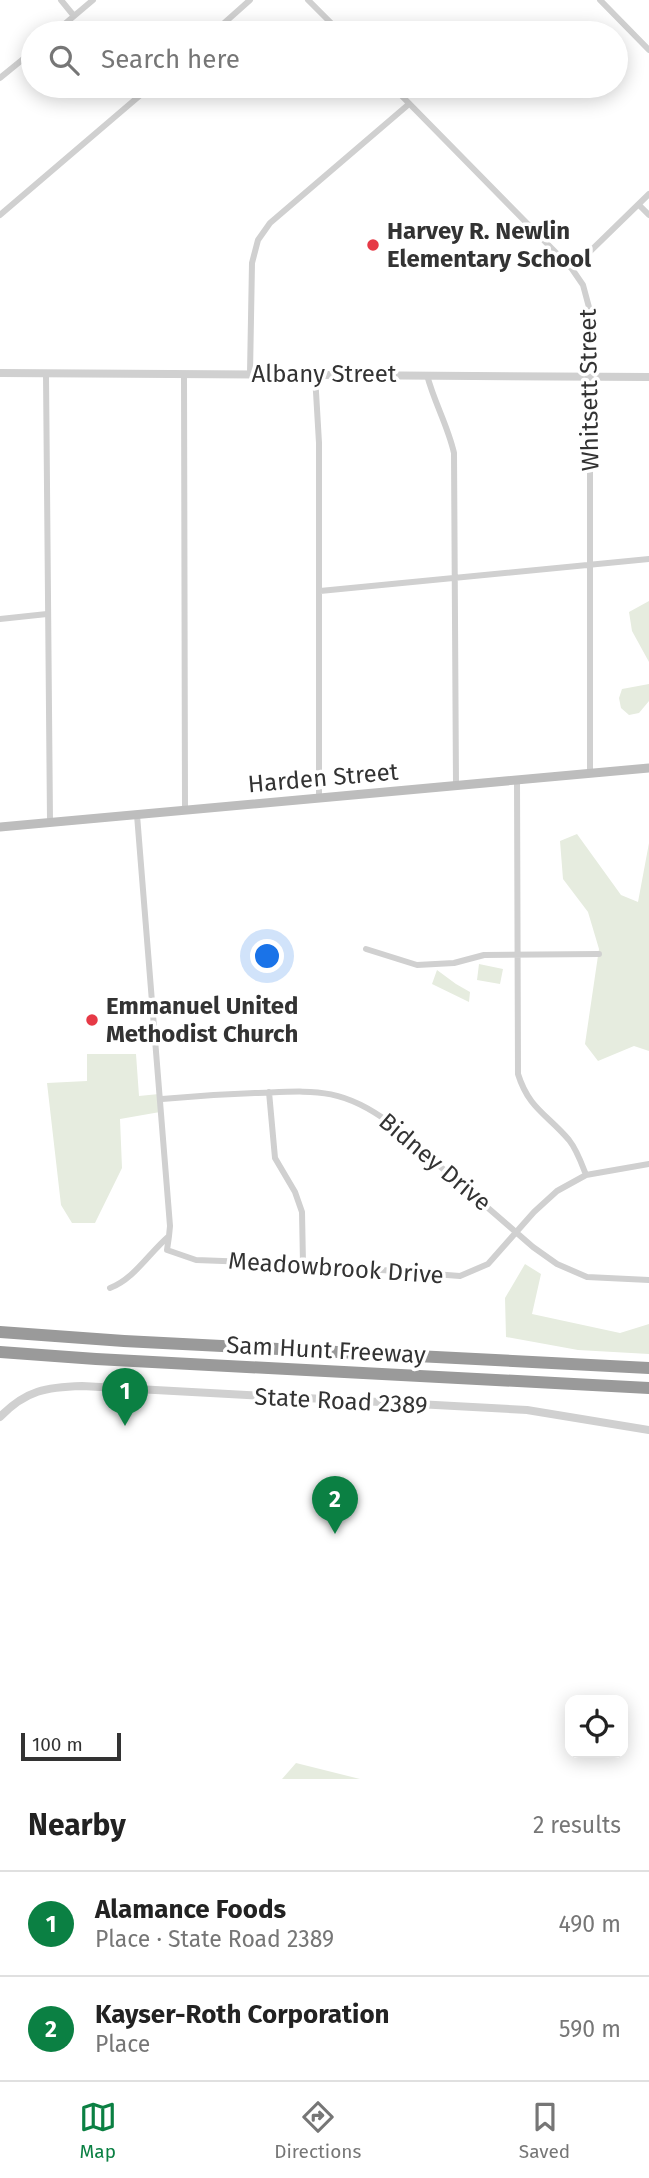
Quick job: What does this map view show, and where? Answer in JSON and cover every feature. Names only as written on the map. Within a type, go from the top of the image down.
[{"type":"highway","name":"Sam Hunt Freeway","points":[[0,1332],[124,1341],[649,1368]]},
{"type":"highway","name":"Sam Hunt Freeway","points":[[0,1352],[649,1388]]},
{"type":"main road","name":"Harden Street","points":[[0,827],[649,768]]},
{"type":"street","points":[[61,0],[74,16]]},
{"type":"street","points":[[68,21],[93,0]]},
{"type":"street","points":[[226,21],[250,0]]},
{"type":"street","points":[[308,0],[329,21]]},
{"type":"street","points":[[600,0],[621,21]]},
{"type":"street","points":[[628,29],[649,50]]},
{"type":"street","points":[[0,79],[21,61]]},
{"type":"street","points":[[0,215],[137,98]]},
{"type":"street","name":"Whitsett Street","points":[[403,98],[572,269],[583,285],[590,311],[590,773]]},
{"type":"street","points":[[250,373],[252,263],[254,250],[264,232],[294,202],[409,104]]},
{"type":"street","points":[[572,269],[649,194]]},
{"type":"street","points":[[639,205],[649,215]]},
{"type":"street","name":"Albany Street","points":[[0,373],[649,377]]},
{"type":"street","points":[[46,374],[50,821]]},
{"type":"street","points":[[184,374],[185,809]]},
{"type":"street","points":[[427,374],[434,399],[450,434],[454,453],[456,785]]},
{"type":"street","points":[[315,375],[319,443],[319,797]]},
{"type":"street","points":[[320,591],[649,559]]},
{"type":"street","points":[[0,619],[47,614]]},
{"type":"street","points":[[517,780],[517,1063],[522,1085],[536,1109],[558,1128],[575,1148],[586,1175]]},
{"type":"street","points":[[110,1289],[121,1284],[169,1236],[170,1226],[162,1098],[137,815]]},
{"type":"street","points":[[366,950],[416,965],[441,965],[484,955],[599,954]]},
{"type":"street","name":"Bidney Drive","points":[[162,1098],[293,1090],[346,1098],[374,1111],[518,1231],[533,1247],[577,1274],[649,1280]]},
{"type":"street","points":[[269,1092],[275,1158],[295,1192],[302,1212],[303,1264]]},
{"type":"street","name":"Meadowbrook Drive","points":[[169,1236],[167,1250],[186,1258],[460,1276],[488,1264],[534,1212],[557,1191],[586,1175],[649,1164]]},
{"type":"street","name":"State Road 2389","points":[[0,1417],[32,1393],[50,1387],[82,1386],[527,1410],[649,1430]]},
{"type":"shaded area","points":[[649,601],[649,662],[632,631],[629,612]]},
{"type":"shaded area","points":[[649,684],[649,701],[639,713],[629,715],[621,708],[619,698],[622,689]]},
{"type":"shaded area","points":[[577,834],[621,895],[638,902],[649,843],[649,1051],[634,1046],[598,1061],[585,1044],[599,949],[588,912],[563,879],[560,841]]},
{"type":"shaded area","points":[[479,964],[503,969],[500,984],[477,980]]},
{"type":"shaded area","points":[[437,970],[470,992],[469,1002],[432,984]]},
{"type":"shaded area","points":[[87,1054],[136,1054],[139,1096],[159,1094],[160,1112],[120,1119],[122,1168],[95,1223],[72,1223],[61,1205],[47,1083],[87,1081]]},
{"type":"shaded area","points":[[525,1264],[541,1274],[532,1314],[620,1333],[649,1324],[649,1354],[578,1350],[506,1337],[505,1298]]},
{"type":"shaded area","points":[[296,1763],[360,1779],[282,1779]]},
{"type":"place","name":"Harvey R. Newlin Elementary School","points":[[373,245]]},
{"type":"place","name":"Emmanuel United Methodist Church","points":[[92,1020]]},
{"type":"place","name":"Alamance Foods","points":[[125,1426]]},
{"type":"place","name":"Kayser-Roth Corporation","points":[[335,1534]]}]
